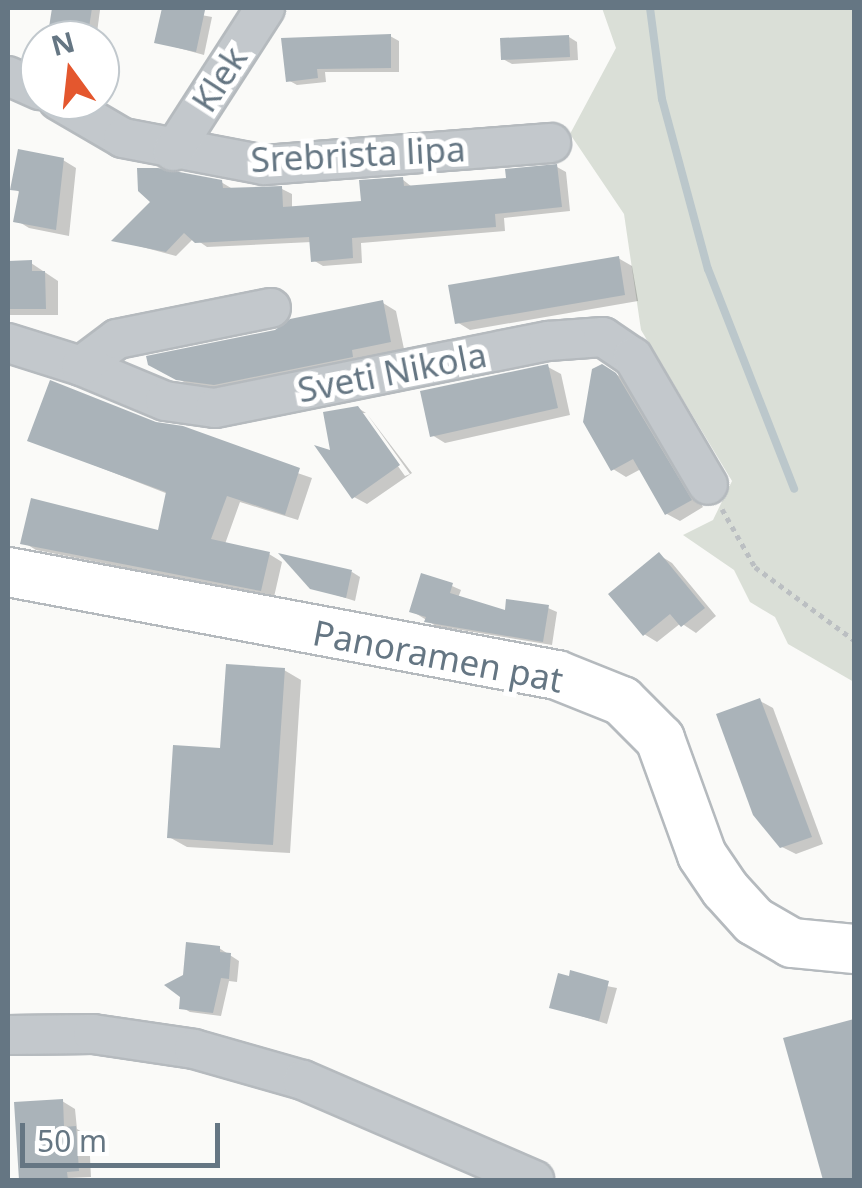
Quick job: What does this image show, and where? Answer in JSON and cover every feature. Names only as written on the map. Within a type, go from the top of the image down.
[{"type":"main road","name":"Panoramen pat","points":[[8,572],[557,675],[622,701],[660,739],[702,854],[754,922],[792,943],[854,948]]},
{"type":"street","name":"Klek","points":[[173,151],[264,8]]},
{"type":"street","name":"Srebrista lipa","points":[[92,120],[123,138],[173,151],[264,165],[552,144]]},
{"type":"street","points":[[81,366],[117,339],[271,308]]},
{"type":"street","name":"Sveti Nikola","points":[[8,344],[81,366],[165,401],[214,408],[548,340],[603,336],[633,357],[708,485]]},
{"type":"street","points":[[8,1035],[93,1034],[194,1049],[304,1080],[534,1180]]},
{"type":"path","points":[[708,485],[754,567],[854,640]]},
{"type":"shaded area","points":[[602,8],[854,8],[854,682],[788,644],[775,617],[750,602],[734,570],[683,535],[713,520],[732,481],[641,330],[624,214],[570,134],[616,48]]},
{"type":"building","points":[[52,8],[92,8],[90,20],[50,20]]},
{"type":"building","points":[[162,8],[205,10],[196,52],[154,43]]},
{"type":"building","points":[[391,34],[391,68],[317,69],[318,78],[286,82],[281,38]]},
{"type":"building","points":[[569,35],[570,57],[501,60],[500,38]]},
{"type":"building","points":[[18,149],[64,158],[56,230],[13,222],[19,191],[10,190]]},
{"type":"building","points":[[557,164],[562,207],[495,214],[496,227],[352,238],[353,258],[311,262],[309,237],[195,243],[184,233],[166,252],[111,241],[150,202],[138,191],[137,168],[222,180],[223,188],[282,186],[283,207],[361,201],[359,180],[403,177],[404,186],[506,178],[505,169]]},
{"type":"building","points":[[619,256],[625,295],[455,324],[448,285]]},
{"type":"building","points":[[32,260],[32,271],[45,271],[46,309],[8,309],[8,261]]},
{"type":"building","points":[[383,300],[391,342],[352,350],[353,357],[214,385],[176,380],[148,365],[146,356],[275,330],[290,319]]},
{"type":"building","points":[[548,364],[558,408],[430,437],[420,391]]},
{"type":"building","points":[[602,364],[616,373],[692,500],[665,515],[633,459],[611,471],[583,422],[592,369]]},
{"type":"building","points":[[50,380],[156,422],[183,426],[300,468],[285,515],[227,496],[211,539],[270,552],[261,591],[20,544],[31,498],[158,530],[166,492],[27,441]]},
{"type":"building","points":[[358,406],[400,465],[352,499],[314,445],[330,450],[323,412]]},
{"type":"building","points":[[659,552],[705,608],[681,627],[670,614],[643,636],[608,594]]},
{"type":"building","points":[[278,553],[352,570],[346,598],[310,589]]},
{"type":"building","points":[[421,573],[453,583],[450,593],[505,610],[506,599],[549,605],[543,642],[424,622],[426,617],[409,612]]},
{"type":"building","points":[[226,664],[285,668],[273,845],[167,838],[173,745],[220,748]]},
{"type":"building","points":[[760,698],[812,837],[780,848],[753,815],[716,714]]},
{"type":"building","points":[[186,942],[220,946],[220,952],[231,953],[229,979],[221,978],[213,1013],[179,1009],[180,997],[164,985],[183,975]]},
{"type":"building","points":[[570,970],[609,981],[599,1021],[549,1008],[558,973],[569,976]]},
{"type":"building","points":[[854,1019],[854,1180],[823,1180],[783,1038]]},
{"type":"building","points":[[63,1099],[64,1127],[76,1126],[79,1171],[67,1172],[68,1180],[19,1180],[14,1102]]},
{"type":"waterway","points":[[650,8],[662,99],[708,269],[794,489]]}]
